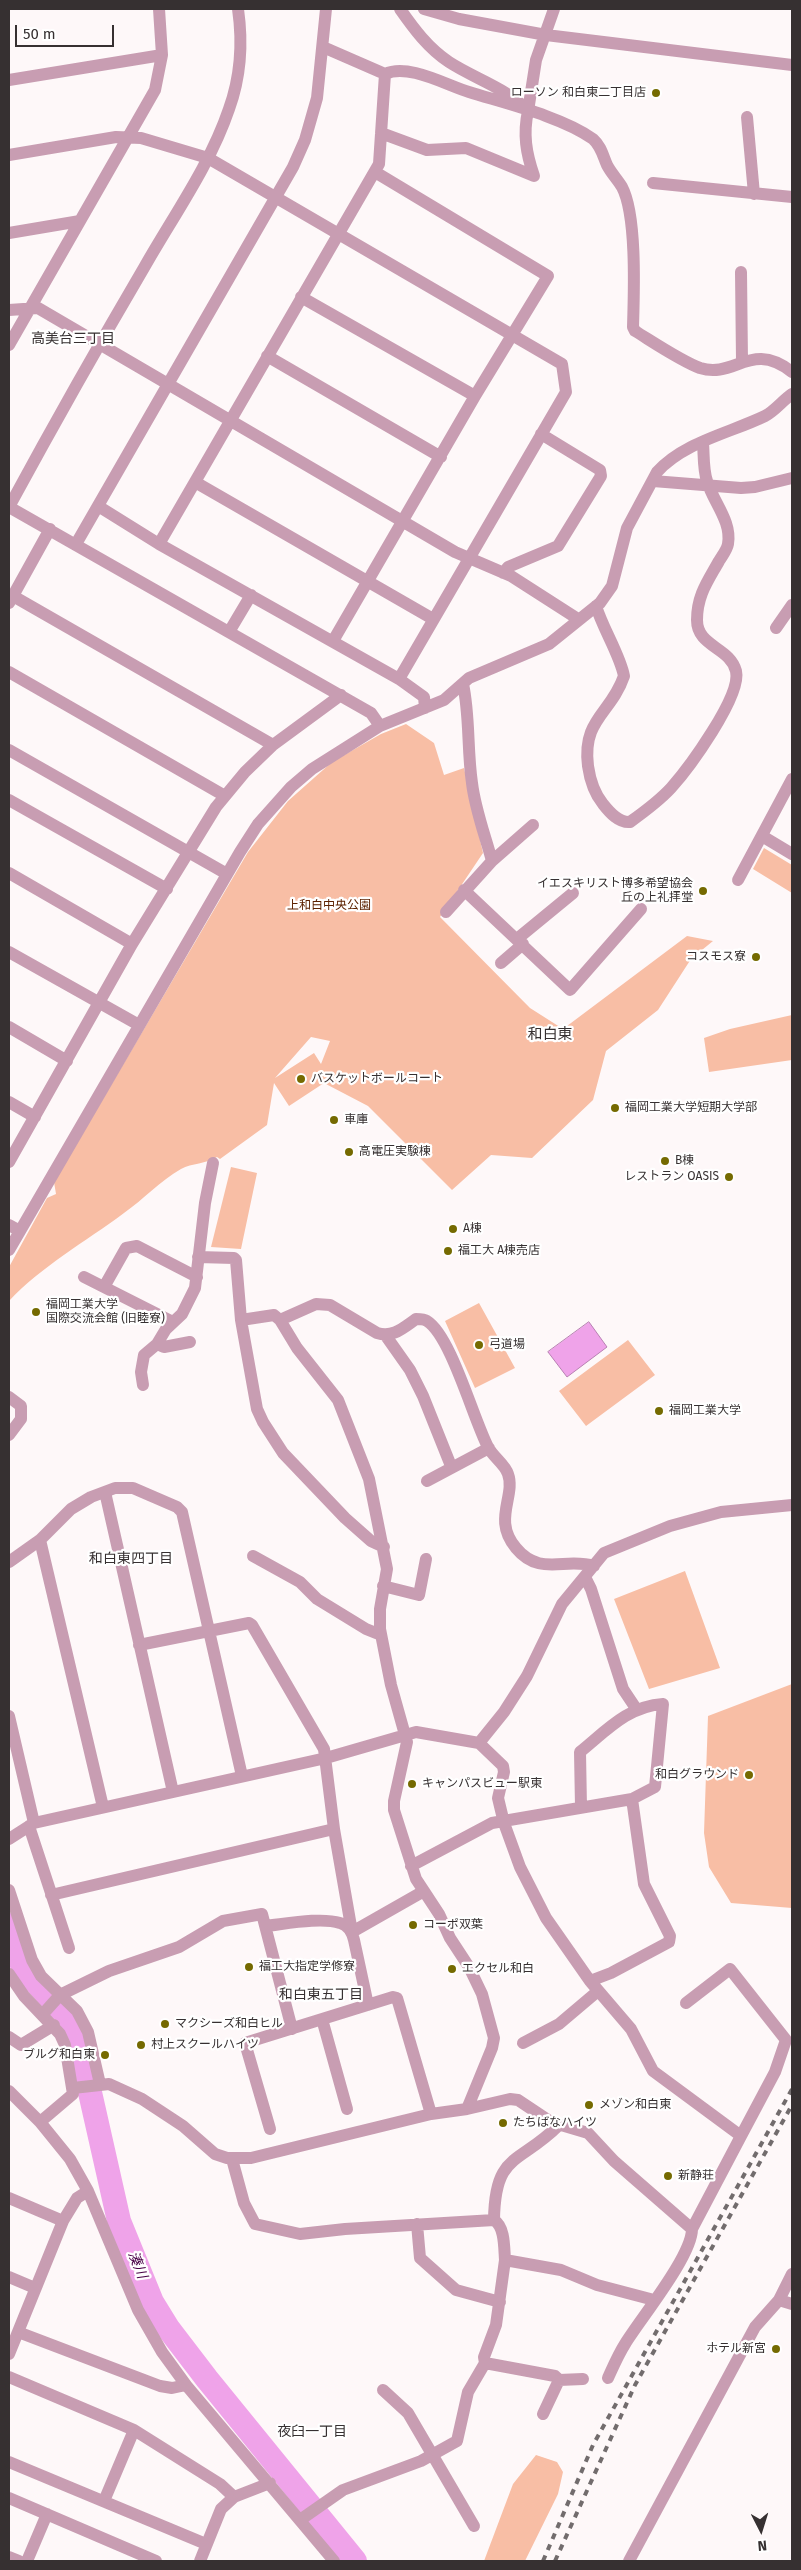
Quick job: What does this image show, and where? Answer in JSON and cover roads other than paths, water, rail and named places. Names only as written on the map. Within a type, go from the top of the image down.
[{"type":"street","points":[[9,345],[155,90],[162,55],[158,9]]},
{"type":"street","points":[[238,9],[242,38],[239,72],[229,110],[208,158],[99,344],[9,507],[341,695],[371,713],[380,726]]},
{"type":"street","points":[[76,544],[275,198],[305,140],[317,98],[326,9]]},
{"type":"street","points":[[400,9],[429,47],[449,62],[518,100],[528,111]]},
{"type":"street","points":[[424,9],[459,19],[546,35],[792,65]]},
{"type":"street","points":[[381,133],[427,150],[466,148],[534,176],[527,154],[524,127],[536,60],[554,9]]},
{"type":"street","points":[[323,47],[385,74],[407,70],[569,126],[591,138],[599,145],[614,178],[622,186],[631,224],[633,327],[635,331],[701,368],[725,368],[742,361],[758,358],[770,359],[782,364],[792,372]]},
{"type":"street","points":[[9,80],[162,55]]},
{"type":"street","points":[[159,544],[379,164],[385,74]]},
{"type":"street","points":[[747,117],[754,194]]},
{"type":"street","points":[[9,155],[116,137],[129,137],[141,138],[208,158],[562,364],[566,392],[399,679]]},
{"type":"street","points":[[333,641],[404,522],[475,396],[548,276],[375,172]]},
{"type":"street","points":[[653,183],[792,197]]},
{"type":"street","points":[[9,231],[80,221]]},
{"type":"street","points":[[741,272],[742,361]]},
{"type":"street","points":[[301,297],[475,396]]},
{"type":"street","points":[[9,310],[38,308],[404,522],[469,558],[503,573],[569,611],[578,619]]},
{"type":"street","points":[[267,356],[441,457]]},
{"type":"street","points":[[9,1250],[14,1228],[139,1025],[227,874],[258,824],[291,787],[312,769],[380,726],[444,700],[469,678],[549,644],[596,606],[612,586],[627,528],[652,481],[664,465],[680,452],[768,414],[792,394]]},
{"type":"street","points":[[503,573],[508,567],[558,546],[601,476],[600,470],[541,434]]},
{"type":"street","points":[[596,606],[610,642],[622,665],[624,676],[589,735],[586,748],[590,775],[596,795],[607,809],[619,820],[630,822],[671,788],[706,741],[737,684],[736,671],[730,660],[700,635],[697,622],[702,588],[728,547],[729,535],[726,523],[709,486],[703,443]]},
{"type":"street","points":[[652,481],[709,486],[755,487],[792,478]]},
{"type":"street","points":[[195,482],[433,619]]},
{"type":"street","points":[[98,506],[159,544],[399,679],[424,697],[425,708]]},
{"type":"street","points":[[50,529],[11,599],[274,745]]},
{"type":"street","points":[[229,632],[251,595]]},
{"type":"street","points":[[776,628],[792,605]]},
{"type":"street","points":[[9,672],[225,796]]},
{"type":"street","points":[[463,684],[468,707],[468,755],[472,784],[492,860]]},
{"type":"street","points":[[9,1162],[132,944],[188,852],[225,796],[245,772],[274,745],[341,695]]},
{"type":"street","points":[[9,750],[227,874]]},
{"type":"street","points":[[738,880],[792,779]]},
{"type":"street","points":[[9,800],[167,889]]},
{"type":"street","points":[[446,912],[492,860],[533,825]]},
{"type":"street","points":[[762,836],[792,854]]},
{"type":"street","points":[[9,873],[132,944]]},
{"type":"street","points":[[464,890],[570,990],[641,908]]},
{"type":"street","points":[[501,963],[520,942],[573,893]]},
{"type":"street","points":[[9,952],[139,1025]]},
{"type":"street","points":[[9,1027],[67,1060]]},
{"type":"street","points":[[9,1102],[35,1117]]},
{"type":"street","points":[[143,1386],[141,1362],[144,1354],[157,1344],[166,1329],[182,1314],[191,1298],[196,1277],[205,1203],[213,1163]]},
{"type":"street","points":[[104,1287],[126,1248],[132,1246],[137,1246],[196,1277]]},
{"type":"street","points":[[198,1257],[234,1258],[241,1320],[257,1409],[282,1453],[345,1518],[371,1541],[384,1546]]},
{"type":"street","points":[[84,1277],[173,1322]]},
{"type":"street","points":[[280,1320],[322,1304],[330,1306],[377,1334],[386,1336],[394,1334],[416,1319],[426,1320],[439,1333],[465,1387],[488,1448],[508,1473],[510,1482],[504,1520],[515,1547],[538,1564],[557,1566],[582,1564],[594,1566]]},
{"type":"street","points":[[241,1320],[274,1315],[280,1320],[297,1348],[338,1400],[369,1479],[387,1568],[380,1609],[382,1635],[391,1684],[407,1742],[394,1801],[394,1810],[410,1866],[439,1914],[450,1938],[469,1967],[482,1994],[494,2038],[492,2048],[467,2109]]},
{"type":"street","points":[[386,1336],[410,1370],[423,1396],[451,1466]]},
{"type":"street","points":[[157,1344],[164,1347],[190,1342]]},
{"type":"street","points":[[9,1397],[21,1406],[21,1419],[9,1435]]},
{"type":"street","points":[[427,1481],[451,1466],[488,1448]]},
{"type":"street","points":[[9,1562],[40,1540],[71,1510],[115,1488],[133,1488],[177,1507],[182,1512],[242,1776]]},
{"type":"street","points":[[104,1492],[173,1792]]},
{"type":"street","points":[[479,1743],[509,1705],[527,1676],[562,1604],[604,1553],[670,1526],[721,1512],[792,1505]]},
{"type":"street","points":[[40,1540],[103,1807]]},
{"type":"street","points":[[253,1556],[300,1582],[317,1599],[366,1629],[382,1635]]},
{"type":"street","points":[[384,1586],[419,1595],[426,1559]]},
{"type":"street","points":[[585,1577],[591,1589],[623,1689],[637,1710]]},
{"type":"street","points":[[140,1645],[209,1631],[252,1625],[324,1749],[334,1829],[352,1932],[368,2005]]},
{"type":"street","points":[[410,1866],[492,1823],[504,1823],[581,1807],[632,1799],[655,1787],[663,1704],[652,1705],[625,1714],[580,1752],[581,1807]]},
{"type":"street","points":[[9,1716],[31,1825],[51,1895],[69,1948]]},
{"type":"street","points":[[9,1838],[31,1825],[103,1807],[326,1758],[405,1735],[424,1732],[479,1743],[504,1766],[498,1798],[504,1823],[520,1867],[546,1918],[594,1986],[631,2029],[653,2071],[741,2136]]},
{"type":"street","points":[[523,2043],[559,2024],[594,1986],[611,1973],[669,1942],[670,1936],[644,1884],[632,1799]]},
{"type":"street","points":[[51,1895],[334,1829]]},
{"type":"street","points":[[9,1890],[32,1960],[41,1976],[77,2011],[88,2032],[98,2084]]},
{"type":"street","points":[[352,1932],[424,1891]]},
{"type":"street","points":[[43,2014],[60,1995],[109,1971],[179,1947],[223,1921],[262,1914],[292,2028]]},
{"type":"street","points":[[265,1926],[339,1922],[352,1932]]},
{"type":"street","points":[[608,2378],[621,2350],[683,2256],[692,2238],[692,2229],[775,2072],[786,2040],[730,1969],[686,2003]]},
{"type":"street","points":[[9,1974],[24,1996],[54,2025],[65,2045],[76,2088]]},
{"type":"street","points":[[270,2129],[245,2043],[368,2005],[397,1998],[431,2114]]},
{"type":"street","points":[[322,2019],[347,2109]]},
{"type":"street","points":[[9,2037],[21,2045],[54,2025]]},
{"type":"street","points":[[40,2122],[69,2098],[76,2088],[109,2084],[142,2098],[183,2126],[215,2154],[232,2158],[251,2158],[431,2114],[467,2109],[510,2099],[518,2100],[559,2125],[588,2133],[614,2161],[692,2229]]},
{"type":"street","points":[[9,2091],[40,2122],[70,2159],[88,2191],[146,2327],[186,2385],[334,2561]]},
{"type":"street","points":[[494,2220],[498,2181],[507,2165],[514,2157],[531,2149],[559,2125]]},
{"type":"street","points":[[232,2158],[244,2203],[255,2224],[300,2234],[417,2224],[494,2220],[498,2223],[503,2237],[505,2260],[496,2325],[484,2357],[485,2363],[468,2392],[457,2441],[433,2454],[343,2490],[300,2520]]},
{"type":"street","points":[[10,2348],[63,2221],[77,2198],[88,2191]]},
{"type":"street","points":[[9,2198],[63,2221]]},
{"type":"street","points":[[417,2224],[420,2258],[456,2290],[500,2302]]},
{"type":"street","points":[[505,2260],[561,2270],[596,2285],[654,2300]]},
{"type":"street","points":[[629,2561],[755,2327],[779,2300],[792,2274]]},
{"type":"street","points":[[9,2277],[35,2288]]},
{"type":"street","points":[[779,2300],[792,2304]]},
{"type":"street","points":[[18,2332],[160,2386],[172,2388],[186,2385]]},
{"type":"street","points":[[485,2363],[555,2376],[559,2380],[583,2379]]},
{"type":"street","points":[[9,2377],[134,2430],[220,2484],[234,2497]]},
{"type":"street","points":[[543,2414],[559,2380]]},
{"type":"street","points":[[383,2390],[408,2412],[412,2422],[433,2454],[474,2526]]},
{"type":"street","points":[[104,2501],[134,2430]]},
{"type":"street","points":[[9,2462],[206,2544]]},
{"type":"street","points":[[204,2560],[206,2544],[221,2509],[234,2497],[270,2483]]},
{"type":"street","points":[[9,2498],[156,2561]]},
{"type":"street","points":[[27,2561],[47,2514]]},
{"type":"street","points":[[9,2557],[19,2561]]},
{"type":"waterway","name":"湊川","points":[[9,1925],[23,1968],[75,2026],[119,2221],[152,2302],[168,2328],[207,2379],[355,2561]]},
{"type":"railway","points":[[543,2561],[593,2445],[792,2089]]},
{"type":"railway","points":[[555,2561],[635,2385],[792,2105]]},
{"type":"place","name":"ローソン 和白東二丁目店","points":[[656,93]]},
{"type":"place","name":"イエスキリスト博多希望協会 丘の上礼拝堂","points":[[703,891]]},
{"type":"place","name":"コスモス寮","points":[[756,957]]},
{"type":"place","name":"バスケットボールコート","points":[[301,1079]]},
{"type":"place","name":"福岡工業大学短期大学部","points":[[615,1108]]},
{"type":"place","name":"車庫","points":[[334,1120]]},
{"type":"place","name":"高電圧実験棟","points":[[349,1152]]},
{"type":"place","name":"B棟","points":[[665,1161]]},
{"type":"place","name":"レストラン OASIS","points":[[729,1177]]},
{"type":"place","name":"A棟","points":[[453,1229]]},
{"type":"place","name":"福工大 A棟売店","points":[[448,1251]]},
{"type":"place","name":"福岡工業大学 国際交流会館 (旧睦寮)","points":[[36,1312]]},
{"type":"place","name":"弓道場","points":[[479,1345]]},
{"type":"place","name":"福岡工業大学","points":[[659,1411]]},
{"type":"place","name":"和白グラウンド","points":[[749,1775]]},
{"type":"place","name":"キャンパスビュー駅東","points":[[412,1784]]},
{"type":"place","name":"コーポ双葉","points":[[413,1925]]},
{"type":"place","name":"福工大指定学修寮","points":[[249,1967]]},
{"type":"place","name":"エクセル和白","points":[[452,1969]]},
{"type":"place","name":"マクシーズ和白ヒル","points":[[165,2024]]},
{"type":"place","name":"村上スクールハイツ","points":[[141,2045]]},
{"type":"place","name":"ブルグ和白東","points":[[105,2055]]},
{"type":"place","name":"メゾン和白東","points":[[589,2105]]},
{"type":"place","name":"たちばなハイツ","points":[[503,2123]]},
{"type":"place","name":"新静荘","points":[[668,2176]]},
{"type":"place","name":"ホテル新宮","points":[[776,2349]]},
{"type":"district","name":"高美台三丁目","points":[[73,339]]},
{"type":"district","name":"和白東","points":[[550,1035]]},
{"type":"district","name":"和白東四丁目","points":[[131,1559]]},
{"type":"district","name":"和白東五丁目","points":[[321,1995]]},
{"type":"district","name":"夜臼一丁目","points":[[312,2432]]},
{"type":"park label","name":"上和白中央公園","points":[[329,906]]}]
